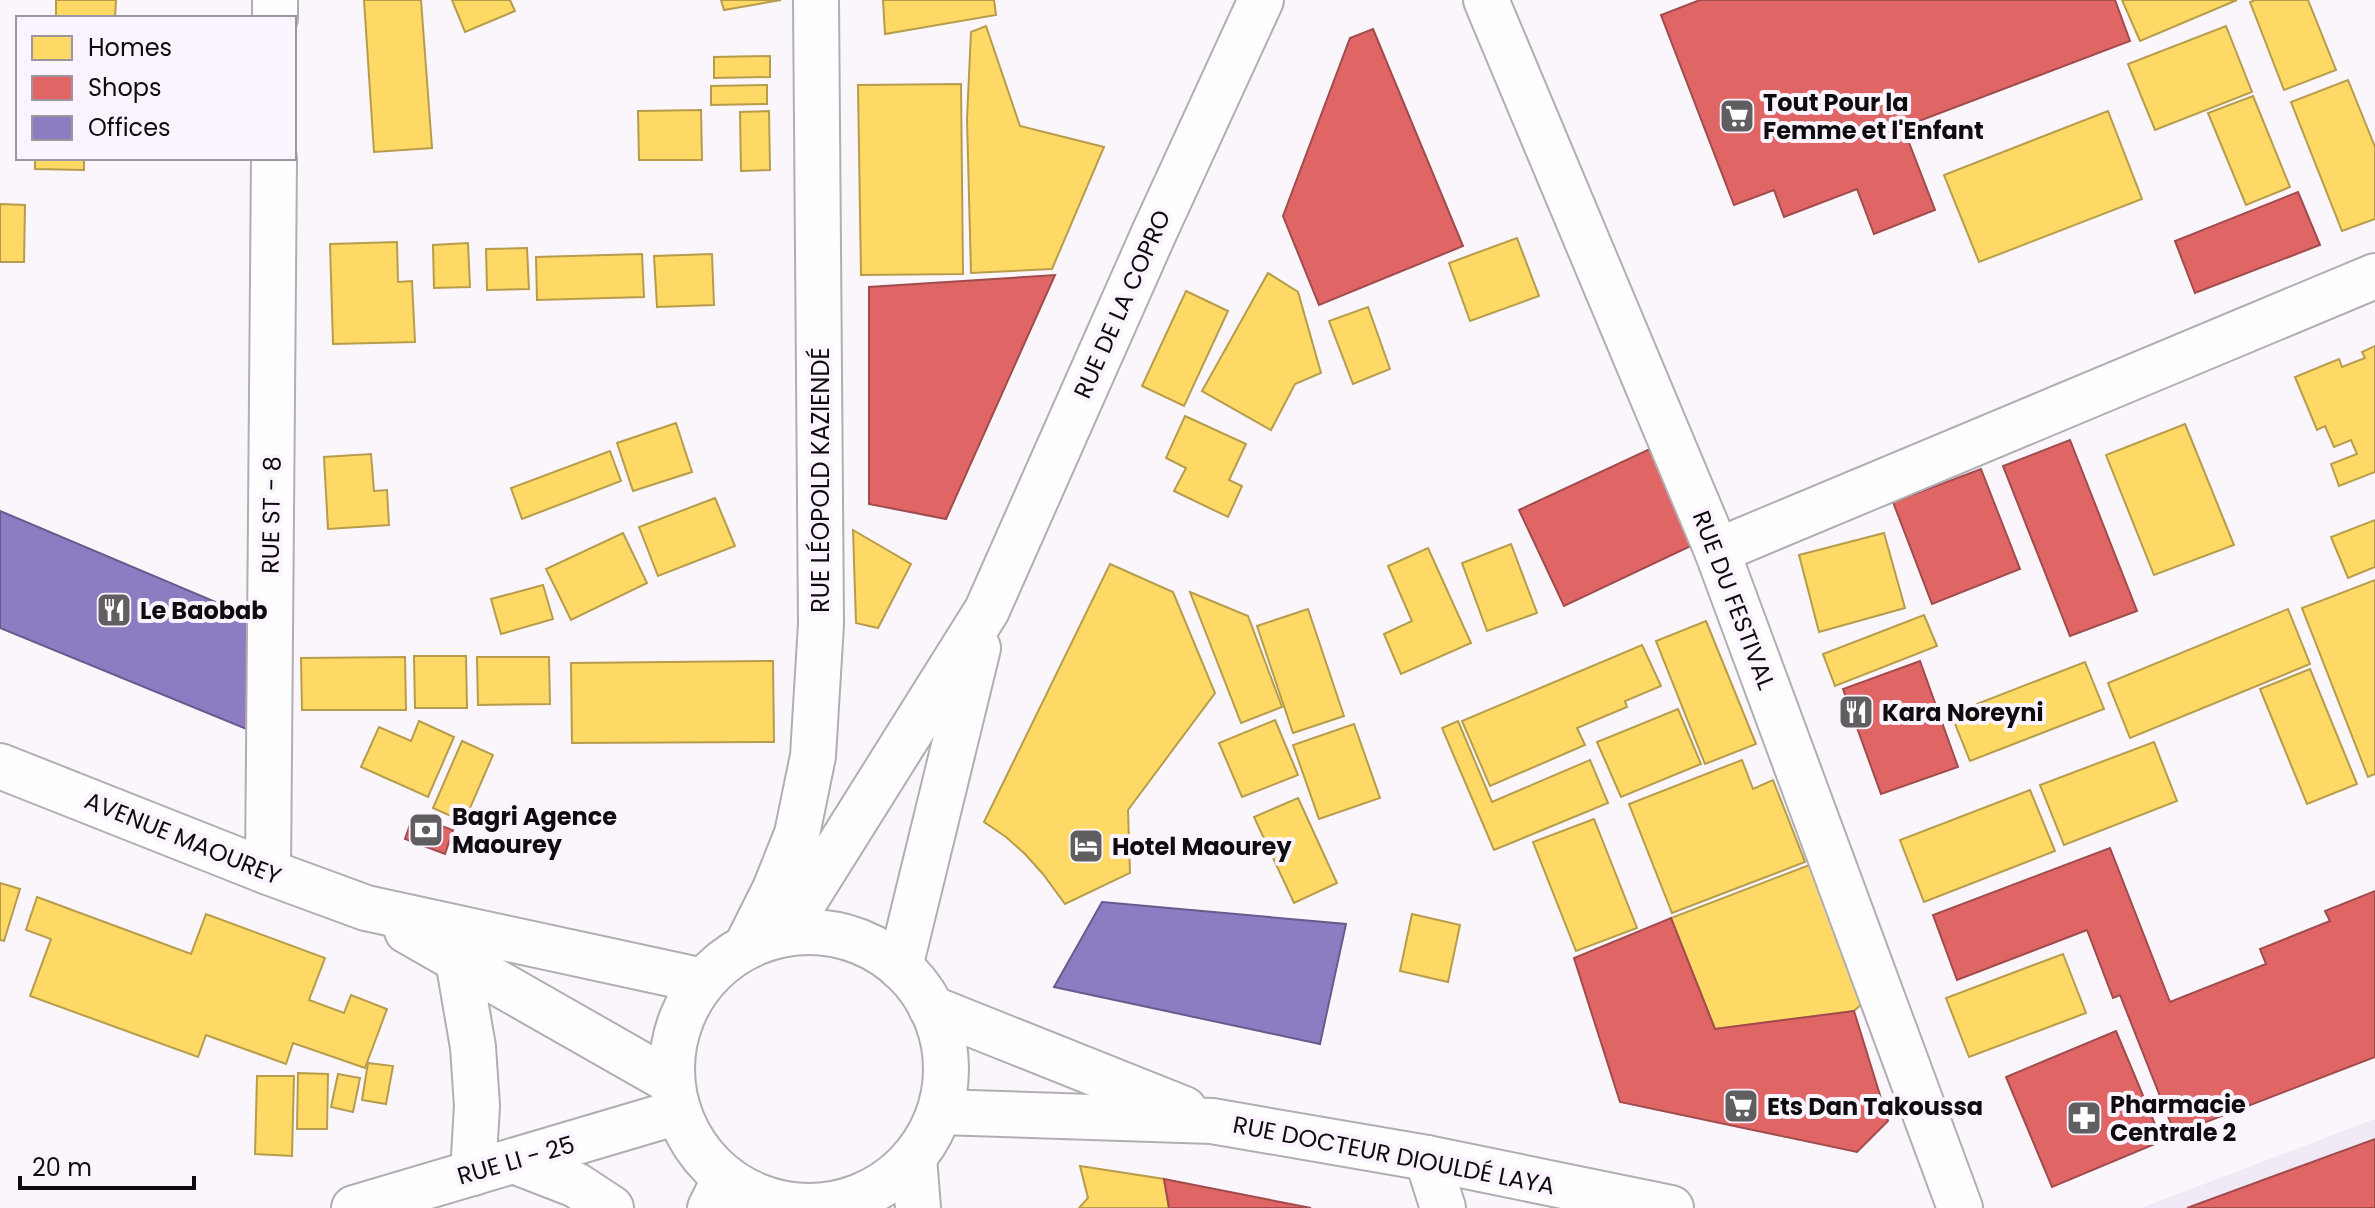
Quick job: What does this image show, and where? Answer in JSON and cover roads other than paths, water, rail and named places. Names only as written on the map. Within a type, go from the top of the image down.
[{"type":"street","name":"RUE LÉOPOLD KAZIENDÉ","points":[[765,940],[775,889],[797,834],[813,756],[821,624],[816,0]]},
{"type":"street","name":"RUE DE LA COPRO","points":[[765,940],[987,610],[1261,0]]},
{"type":"street","name":"RUE DU FESTIVAL","points":[[1486,0],[1717,551],[1960,1208]]},
{"type":"street","name":"RUE ST - 8","points":[[268,872],[274,160]]},
{"type":"street","points":[[1717,551],[2375,276]]},
{"type":"street","name":"RUE DE LA COPRO","points":[[900,967],[987,610]]},
{"type":"street","name":"AVENUE MAOUREY","points":[[0,766],[366,908],[703,981]]},
{"type":"street","name":"AVENUE MAOUREY","points":[[366,908],[458,960],[675,1097]]},
{"type":"street","points":[[825,933],[865,944],[900,967],[918,986],[931,1008],[943,1042],[947,1076],[940,1112],[914,1158],[889,1181],[859,1197],[826,1205],[792,1205],[740,1198],[697,1148],[675,1097],[674,1045],[685,1011],[703,981],[723,961],[765,940],[825,933]]},
{"type":"street","points":[[458,960],[473,1047],[477,1106],[473,1173]]},
{"type":"street","name":"RUE DOCTEUR DIOULDÉ LAYA","points":[[931,1008],[1212,1121]]},
{"type":"street","name":"RUE LI - 25","points":[[354,1208],[514,1161],[675,1097]]},
{"type":"street","name":"RUE DOCTEUR DIOULDÉ LAYA","points":[[940,1112],[1212,1121],[1427,1158],[1671,1208]]},
{"type":"street","points":[[914,1158],[918,1208]]},
{"type":"street","points":[[1427,1158],[1443,1208]]},
{"type":"street","points":[[514,1161],[576,1185],[611,1208]]},
{"type":"place","name":"Tout Pour la Femme et l'Enfant","points":[[1737,116]]},
{"type":"place","name":"Le Baobab","points":[[114,610]]},
{"type":"place","name":"Kara Noreyni","points":[[1856,712]]},
{"type":"place","name":"Bagri Agence Maourey","points":[[426,830]]},
{"type":"place","name":"Hotel Maourey","points":[[1086,846]]},
{"type":"place","name":"Ets Dan Takoussa","points":[[1741,1106]]},
{"type":"place","name":"Pharmacie Centrale 2","points":[[2084,1118]]}]
